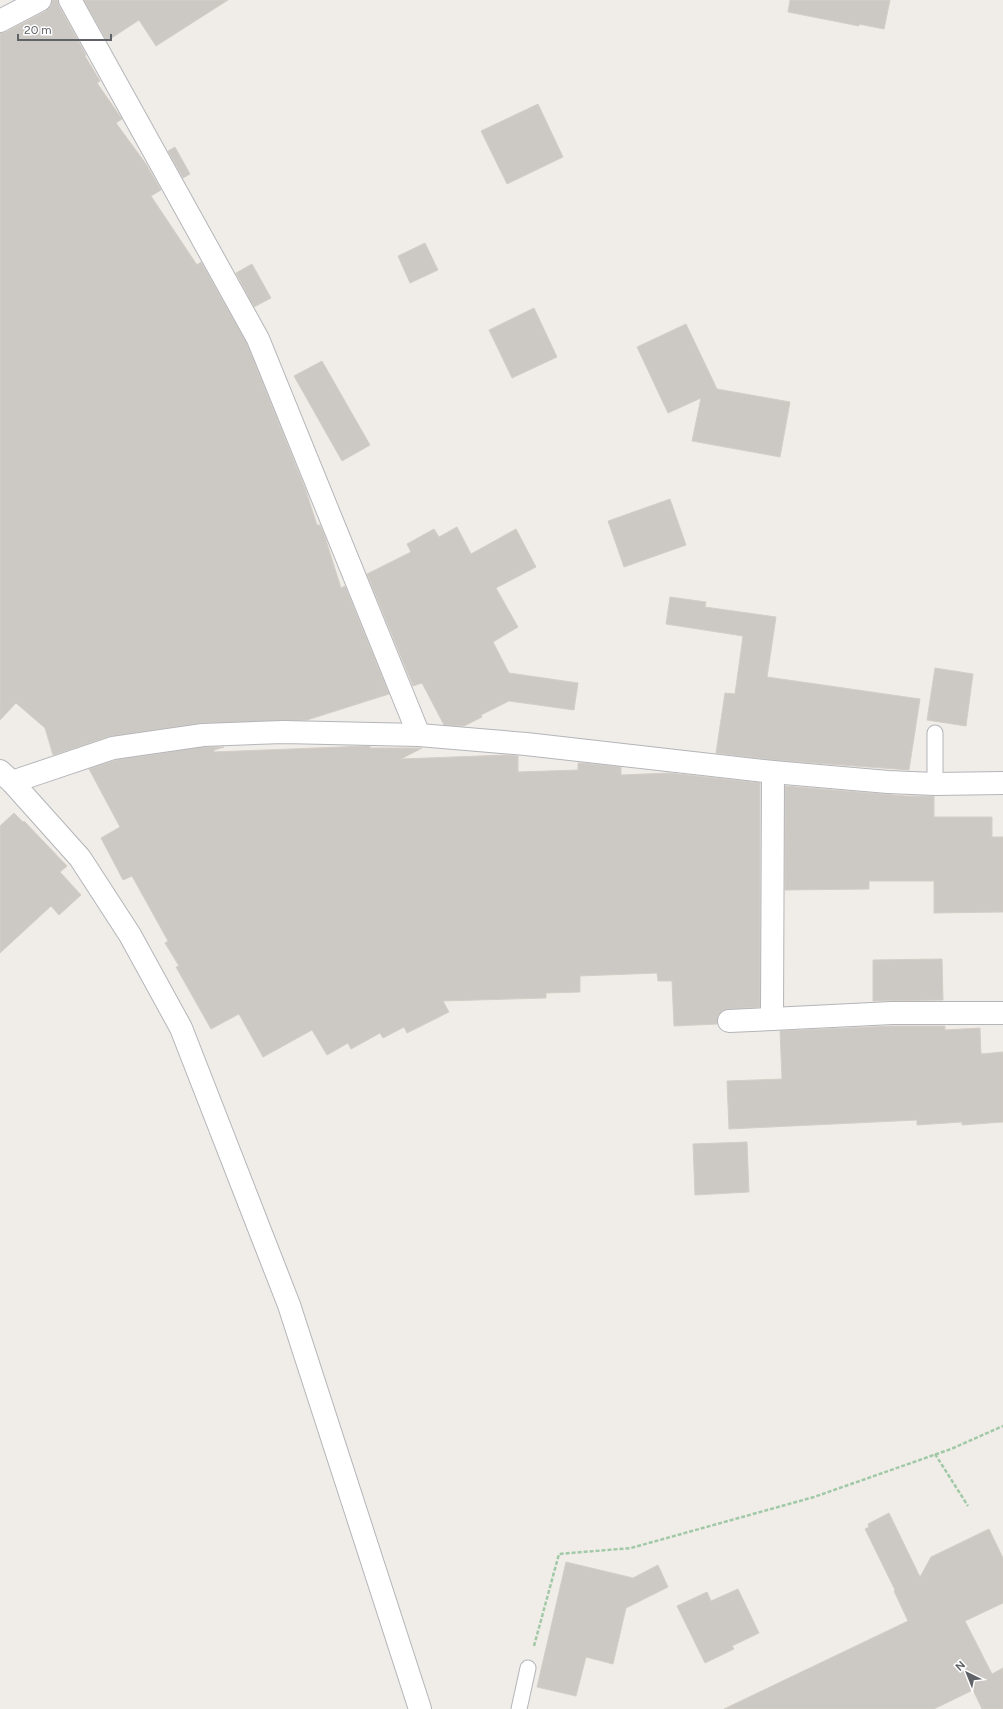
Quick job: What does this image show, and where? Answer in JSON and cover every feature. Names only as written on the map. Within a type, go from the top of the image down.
[{"type":"street","points":[[0,21],[40,0]]},
{"type":"street","points":[[70,0],[258,339],[419,735]]},
{"type":"street","points":[[420,1709],[289,1305],[181,1028],[130,934],[80,858],[6,776],[113,748],[203,735],[283,732],[419,735],[534,745],[773,772],[888,782],[936,784],[1003,783]]},
{"type":"street","points":[[772,1019],[773,772]]},
{"type":"street","points":[[729,1021],[892,1013],[1003,1012]]},
{"type":"lane","points":[[935,733],[936,784]]},
{"type":"lane","points":[[519,1709],[528,1668]]},
{"type":"path","points":[[528,1668],[560,1554],[631,1548],[814,1497],[935,1454],[1003,1426]]},
{"type":"path","points":[[935,1454],[968,1506]]},
{"type":"building","points":[[52,0],[58,0],[59,6],[100,81],[97,83],[122,119],[116,123],[146,164],[161,190],[151,196],[197,265],[201,262],[247,344],[306,491],[317,525],[320,525],[325,537],[341,588],[345,586],[389,694],[307,720],[201,723],[111,736],[53,755],[45,728],[16,703],[0,720],[0,33],[6,32],[46,11],[51,6]]},
{"type":"building","points":[[84,0],[228,0],[156,46],[139,20],[107,41]]},
{"type":"building","points":[[790,0],[890,0],[884,29],[859,24],[859,26],[788,12]]},
{"type":"building","points":[[538,104],[563,157],[507,184],[481,131]]},
{"type":"building","points":[[175,147],[190,174],[183,178],[168,151]]},
{"type":"building","points":[[425,243],[438,270],[410,283],[398,256]]},
{"type":"building","points":[[252,264],[271,298],[254,307],[236,273]]},
{"type":"building","points":[[534,308],[557,357],[512,378],[489,330]]},
{"type":"building","points":[[686,324],[717,389],[790,402],[780,457],[692,441],[701,398],[668,413],[637,347]]},
{"type":"building","points":[[322,361],[370,445],[342,461],[294,376]]},
{"type":"building","points":[[670,499],[686,545],[624,567],[608,521]]},
{"type":"building","points":[[457,527],[471,554],[516,529],[536,567],[496,588],[518,627],[493,642],[509,673],[578,683],[574,710],[509,701],[481,715],[482,717],[464,726],[444,725],[422,683],[413,686],[367,574],[411,552],[407,544],[434,529],[439,537]]},
{"type":"building","points":[[670,597],[706,602],[705,607],[776,617],[767,677],[920,699],[909,770],[774,760],[716,753],[725,693],[735,694],[743,636],[666,624]]},
{"type":"building","points":[[935,668],[973,674],[966,726],[927,720]]},
{"type":"building","points":[[370,746],[370,748],[422,748],[401,759],[505,755],[518,756],[518,772],[578,770],[578,763],[582,763],[621,767],[621,775],[669,773],[760,783],[760,1007],[723,1010],[718,1016],[717,1024],[674,1026],[672,981],[658,981],[657,973],[580,976],[580,992],[546,993],[546,998],[443,1001],[449,1012],[407,1033],[404,1027],[383,1038],[380,1033],[351,1049],[348,1043],[327,1055],[312,1030],[263,1057],[239,1014],[211,1029],[176,967],[179,966],[165,943],[168,941],[132,876],[123,880],[101,838],[120,827],[89,769],[116,760],[204,747],[224,747],[214,750],[214,752]]},
{"type":"building","points":[[785,786],[906,796],[934,796],[934,817],[992,817],[992,837],[1003,837],[1003,912],[934,913],[934,881],[869,881],[869,889],[785,890]]},
{"type":"building","points":[[14,813],[23,822],[24,821],[67,866],[60,872],[81,895],[59,915],[51,906],[0,953],[0,826]]},
{"type":"building","points":[[942,959],[943,1000],[873,1001],[873,960]]},
{"type":"building","points":[[892,1026],[945,1026],[945,1030],[980,1028],[981,1054],[1003,1052],[1003,1122],[962,1125],[962,1122],[917,1125],[917,1120],[729,1129],[727,1081],[782,1079],[780,1031]]},
{"type":"building","points":[[747,1142],[749,1192],[695,1195],[693,1144]]},
{"type":"building","points":[[889,1513],[920,1577],[931,1557],[989,1529],[1003,1558],[1003,1603],[965,1621],[992,1674],[1003,1668],[1003,1709],[982,1709],[973,1690],[934,1709],[724,1709],[908,1621],[894,1591],[895,1590],[865,1529],[869,1527],[868,1524]]},
{"type":"building","points":[[566,1562],[633,1578],[658,1565],[668,1587],[626,1608],[613,1664],[586,1657],[576,1696],[537,1687]]},
{"type":"building","points":[[738,1589],[759,1633],[732,1646],[734,1649],[705,1663],[677,1606],[707,1592],[711,1601]]}]
